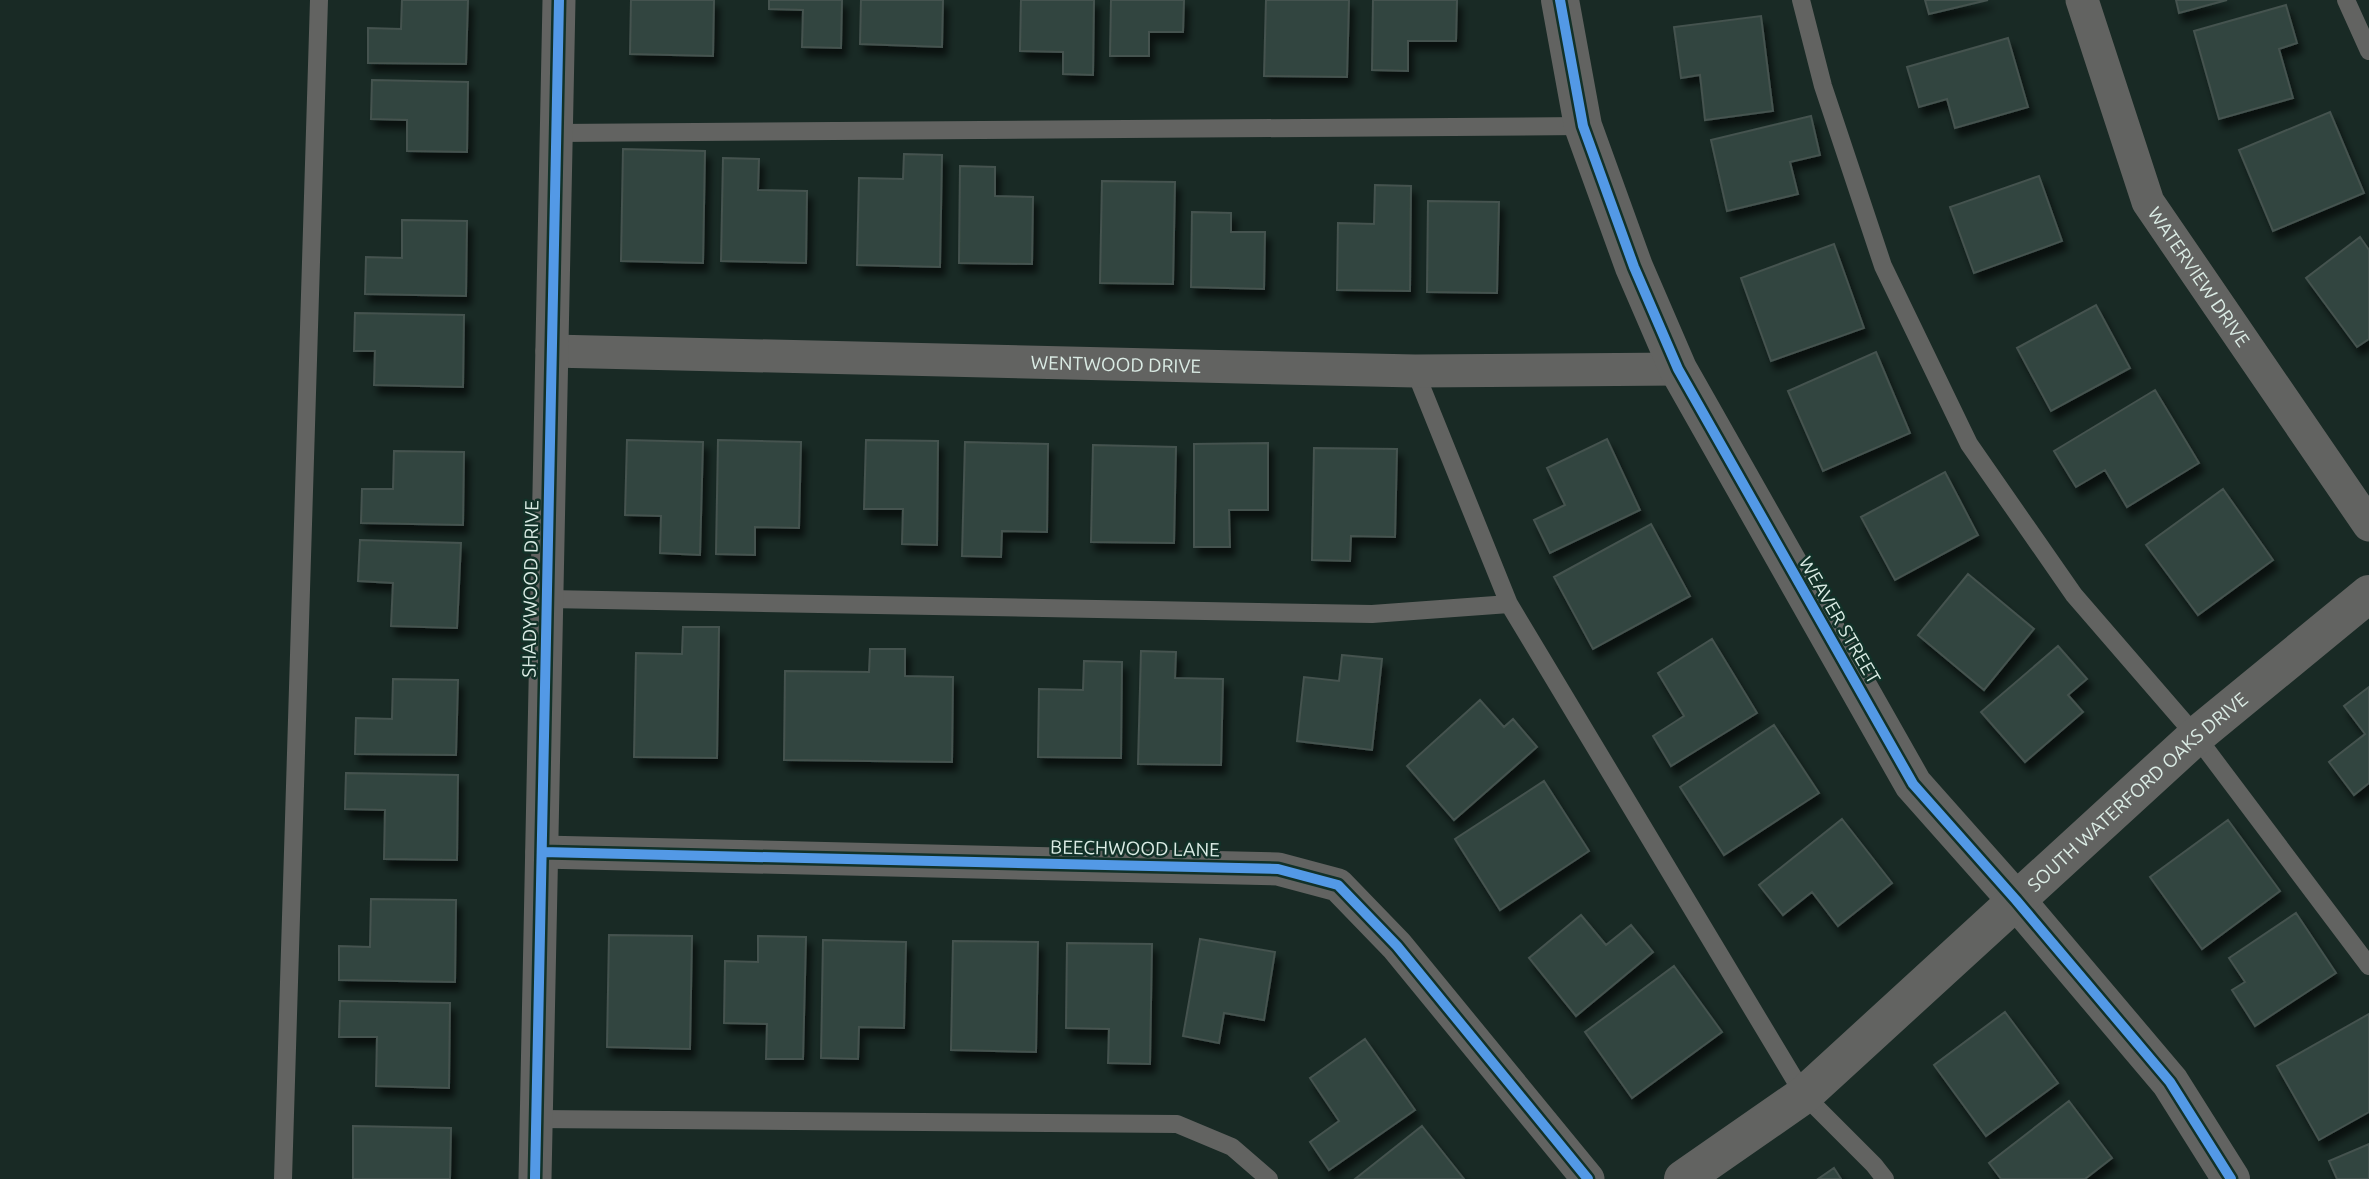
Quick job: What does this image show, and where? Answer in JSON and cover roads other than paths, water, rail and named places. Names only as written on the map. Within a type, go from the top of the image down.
[{"type":"street","name":"SHADYWOOD DRIVE","points":[[535,1179],[559,0]]},
{"type":"street","name":"WEAVER STREET","points":[[1560,0],[1583,126],[1634,267],[1678,369],[1913,784],[2017,900],[2170,1082],[2231,1179]]},
{"type":"street","name":"WATERVIEW DRIVE","points":[[2082,0],[2148,202],[2369,525]]},
{"type":"street","name":"WENTWOOD DRIVE","points":[[552,351],[1415,371],[1678,369]]},
{"type":"street","name":"SOUTH WATERFORD OAKS DRIVE","points":[[1683,1179],[1804,1095],[2196,736],[2369,594]]},
{"type":"street","name":"BEECHWOOD LANE","points":[[542,852],[1278,869],[1338,885],[1397,946],[1588,1179]]},
{"type":"lane","points":[[283,1179],[319,0]]},
{"type":"lane","points":[[1801,0],[1823,86],[1883,266],[1969,444],[2074,595],[2196,736],[2369,967]]},
{"type":"lane","points":[[2346,0],[2369,51]]},
{"type":"lane","points":[[556,133],[1583,126]]},
{"type":"lane","points":[[1415,371],[1509,604],[1804,1095],[1874,1164],[1885,1179]]},
{"type":"lane","points":[[548,599],[1372,614],[1509,604]]},
{"type":"lane","points":[[536,1119],[1177,1124],[1232,1147],[1269,1179]]}]
